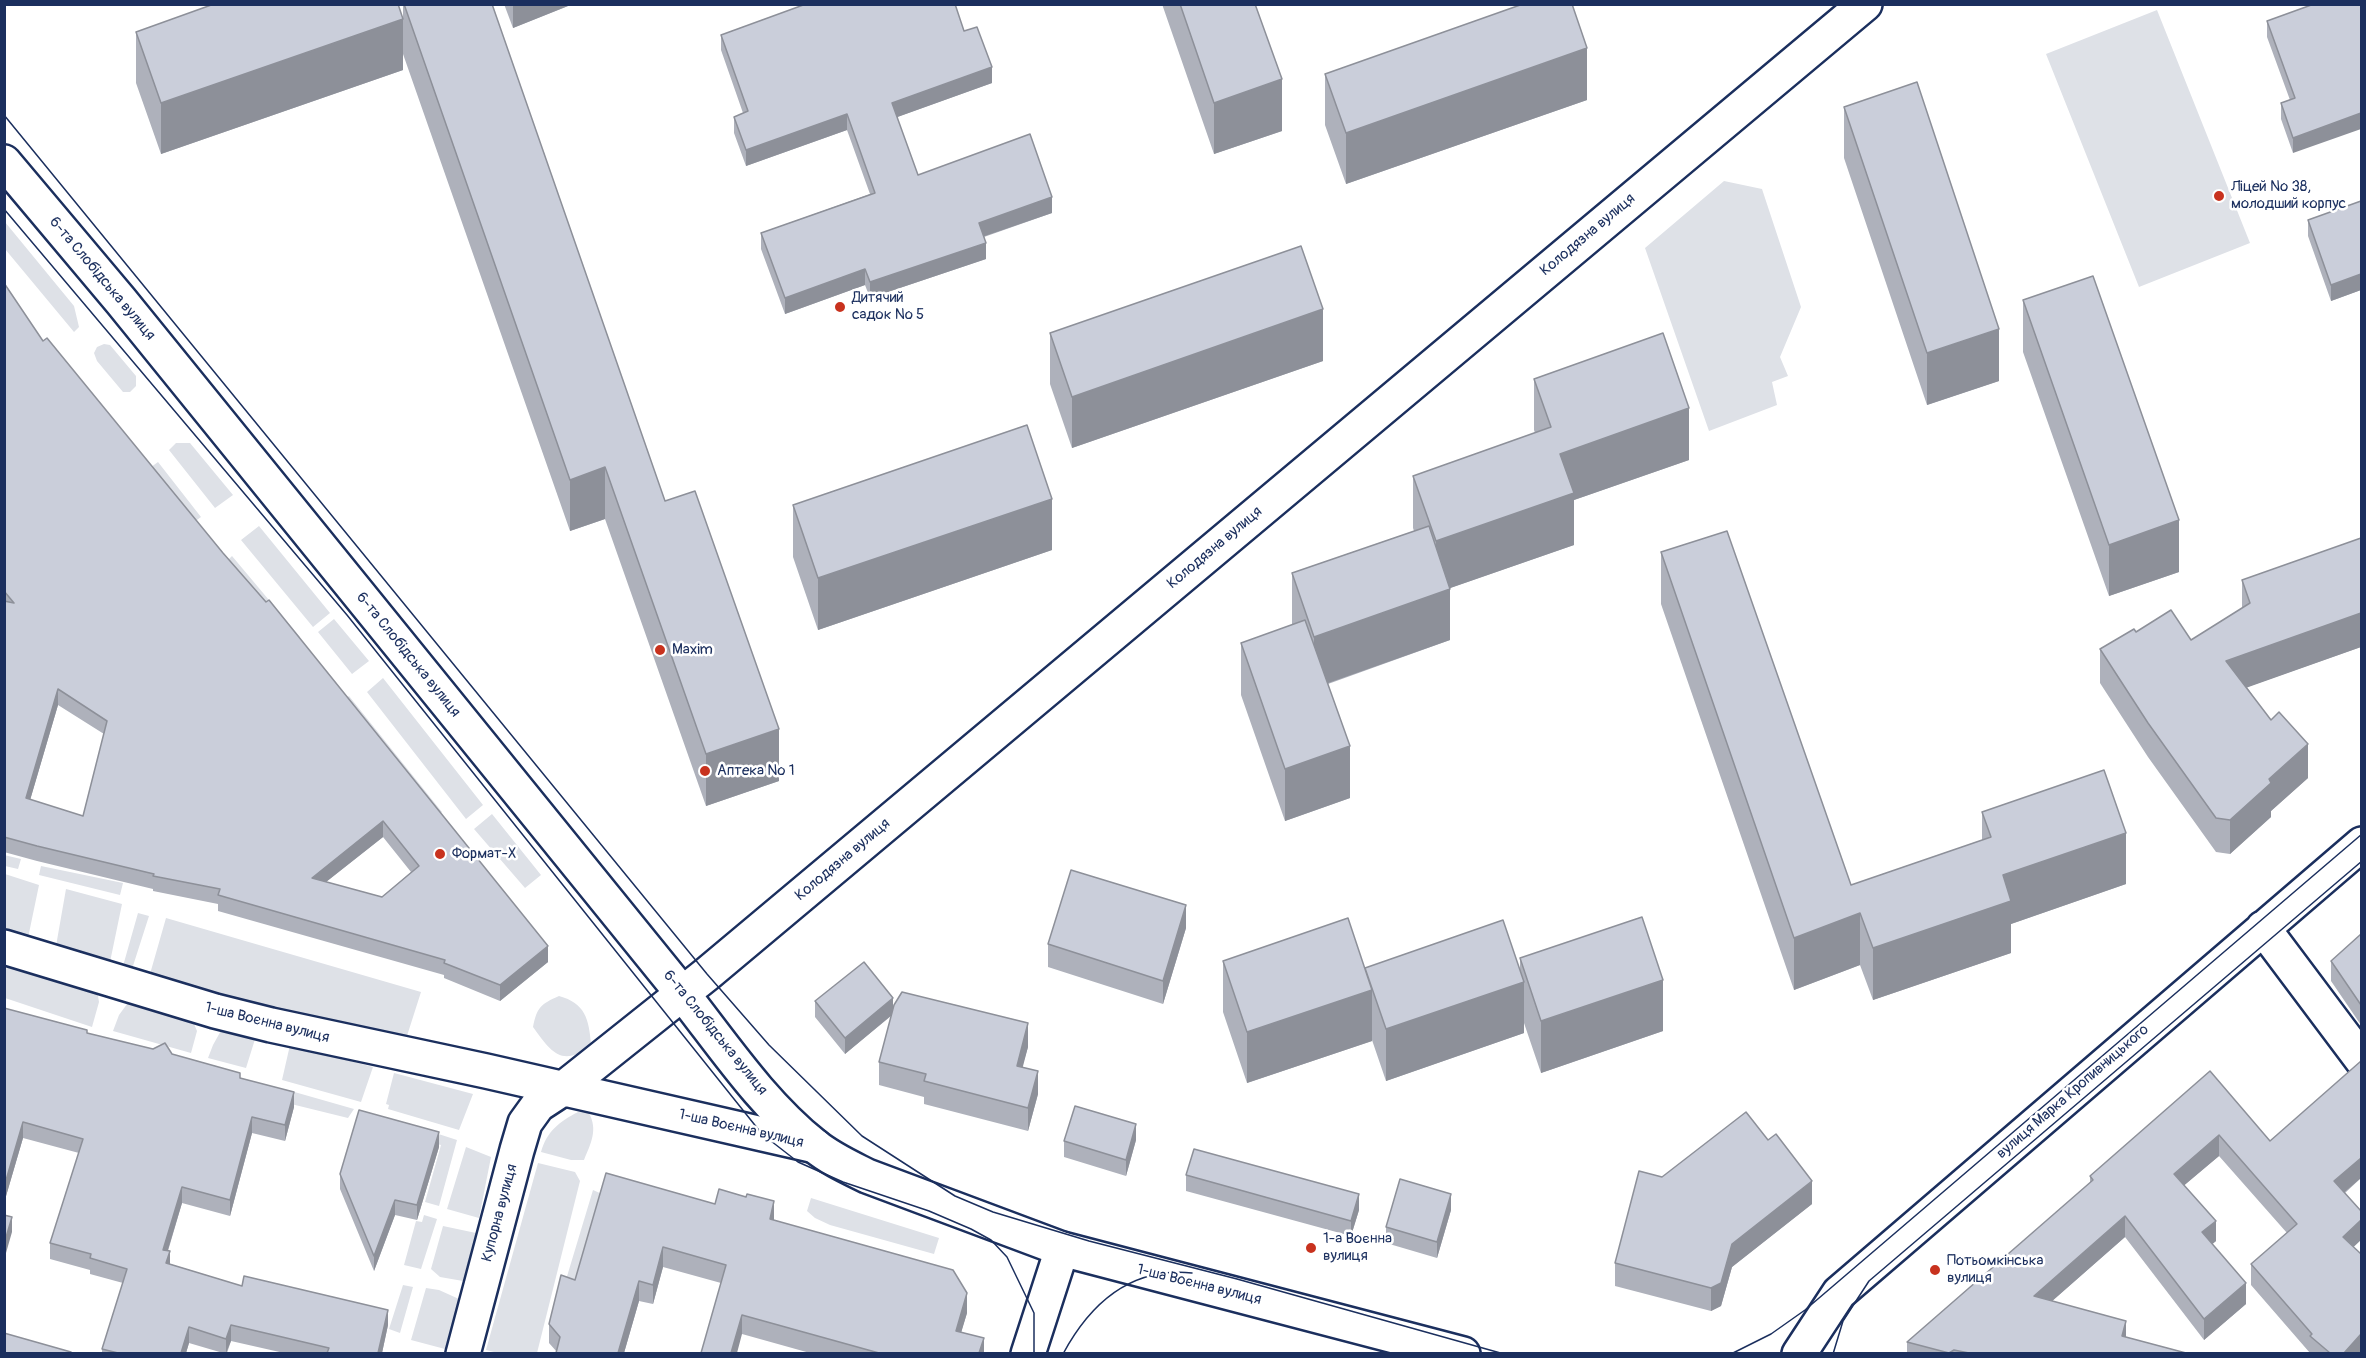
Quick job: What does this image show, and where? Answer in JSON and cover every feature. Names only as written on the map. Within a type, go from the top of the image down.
[{"type":"street","name":"Колодязна вулиця","points":[[564,1088],[682,993],[1865,4]]},
{"type":"street","name":"6-та Слобідська вулиця","points":[[4,162],[111,289],[682,993],[754,1085],[815,1146]]},
{"type":"street","name":"вулиця Марка Кропивницького","points":[[1799,1353],[1839,1293],[2361,844]]},
{"type":"street","points":[[2263,928],[2361,1060]]},
{"type":"street","name":"1-ша Воєнна вулиця","points":[[4,947],[226,1014],[815,1146],[867,1176],[1062,1249],[1463,1353]]},
{"type":"street","name":"Купорна вулиця","points":[[463,1353],[525,1123],[538,1105],[564,1088]]},
{"type":"street","points":[[1028,1353],[1062,1249]]},
{"type":"shaded area","points":[[2157,10],[2250,243],[2139,287],[2046,54]]},
{"type":"shaded area","points":[[1724,181],[1762,189],[1801,307],[1780,357],[1788,376],[1772,382],[1777,405],[1709,431],[1645,248]]},
{"type":"shaded area","points":[[5,222],[74,306],[79,327],[74,332],[5,249]]},
{"type":"shaded area","points":[[104,344],[110,345],[136,376],[136,386],[130,392],[123,392],[97,361],[94,353],[97,347]]},
{"type":"shaded area","points":[[176,443],[190,443],[233,495],[215,508],[169,450]]},
{"type":"shaded area","points":[[158,462],[201,517],[190,525],[147,470]]},
{"type":"shaded area","points":[[259,526],[330,613],[313,627],[241,540]]},
{"type":"shaded area","points":[[232,556],[300,637],[292,642],[224,564]]},
{"type":"shaded area","points":[[334,619],[369,661],[352,674],[318,632]]},
{"type":"shaded area","points":[[383,678],[483,805],[466,819],[367,692]]},
{"type":"shaded area","points":[[349,696],[442,812],[435,819],[340,703]]},
{"type":"shaded area","points":[[492,814],[541,875],[525,888],[474,829]]},
{"type":"shaded area","points":[[4,855],[21,859],[18,869],[5,866]]},
{"type":"shaded area","points":[[41,866],[123,883],[120,895],[39,875]]},
{"type":"shaded area","points":[[5,874],[39,885],[28,938],[5,931]]},
{"type":"shaded area","points":[[66,889],[122,904],[110,962],[56,946]]},
{"type":"shaded area","points":[[138,913],[149,916],[132,969],[123,966]]},
{"type":"shaded area","points":[[166,918],[421,992],[406,1039],[267,1008],[150,974]]},
{"type":"shaded area","points":[[17,966],[97,990],[99,1002],[92,1027],[5,998],[4,969]]},
{"type":"shaded area","points":[[559,996],[575,1003],[580,1008],[589,1027],[591,1044],[573,1055],[565,1056],[552,1050],[533,1027],[541,1007]]},
{"type":"shaded area","points":[[130,1000],[192,1019],[197,1031],[191,1053],[113,1031],[119,1015]]},
{"type":"shaded area","points":[[223,1027],[256,1036],[246,1068],[208,1058]]},
{"type":"shaded area","points":[[290,1045],[373,1067],[361,1102],[282,1080]]},
{"type":"shaded area","points":[[394,1073],[473,1094],[459,1130],[388,1109],[389,1105],[386,1104]]},
{"type":"shaded area","points":[[284,1089],[354,1109],[348,1118],[283,1102]]},
{"type":"shaded area","points":[[578,1112],[589,1113],[593,1125],[593,1136],[584,1160],[571,1160],[541,1152],[547,1138],[555,1128]]},
{"type":"shaded area","points":[[386,1117],[457,1140],[439,1206],[425,1202],[441,1145],[383,1130]]},
{"type":"shaded area","points":[[466,1147],[491,1157],[479,1218],[447,1209]]},
{"type":"shaded area","points":[[538,1163],[575,1172],[580,1181],[537,1353],[498,1353],[486,1350]]},
{"type":"shaded area","points":[[593,1190],[602,1194],[575,1296],[562,1293]]},
{"type":"shaded area","points":[[811,1198],[939,1238],[934,1254],[830,1225],[815,1218],[807,1211]]},
{"type":"shaded area","points":[[424,1215],[437,1219],[421,1269],[404,1265],[416,1221],[422,1222]]},
{"type":"shaded area","points":[[443,1226],[476,1233],[463,1281],[440,1277],[431,1269]]},
{"type":"shaded area","points":[[403,1285],[413,1287],[400,1333],[389,1329]]},
{"type":"shaded area","points":[[426,1288],[439,1290],[459,1299],[445,1349],[411,1340]]},
{"type":"building","points":[[214,4],[398,4],[403,19],[161,103],[136,32]]},
{"type":"building","points":[[404,4],[492,4],[665,501],[695,491],[779,729],[706,754],[605,467],[570,480]]},
{"type":"building","points":[[806,4],[955,4],[964,31],[977,27],[992,67],[892,103],[918,175],[1030,134],[1052,197],[979,223],[986,243],[870,282],[865,269],[785,298],[761,233],[875,193],[847,114],[746,150],[734,117],[748,111],[721,35]]},
{"type":"building","points":[[1180,4],[1255,4],[1282,79],[1214,103]]},
{"type":"building","points":[[1523,4],[1572,4],[1587,48],[1346,133],[1325,74]]},
{"type":"building","points":[[2314,4],[2361,4],[2361,113],[2293,138],[2281,103],[2295,98],[2267,21]]},
{"type":"building","points":[[1917,82],[1999,329],[1927,353],[1844,107]]},
{"type":"building","points":[[2361,201],[2361,274],[2331,285],[2308,220]]},
{"type":"building","points":[[1301,246],[1323,309],[1072,397],[1050,333]]},
{"type":"building","points":[[2093,276],[2179,520],[2109,545],[2023,300]]},
{"type":"building","points":[[4,283],[43,341],[47,338],[223,553],[266,602],[269,600],[548,946],[500,985],[444,963],[445,960],[218,895],[220,889],[153,876],[154,874],[4,837],[4,601],[14,603],[4,591]],"holes":[[[58,689],[107,721],[83,816],[26,798]],[[383,821],[419,866],[382,897],[312,878]]]},
{"type":"building","points":[[1663,333],[1689,408],[1560,454],[1574,493],[1436,541],[1413,476],[1551,427],[1534,379]]},
{"type":"building","points":[[1027,425],[1052,499],[818,578],[793,505]]},
{"type":"building","points":[[1429,526],[1450,589],[1314,637],[1292,573]]},
{"type":"building","points":[[1727,531],[1851,885],[1991,837],[1982,812],[2104,770],[2126,833],[2003,875],[2011,901],[1873,948],[1860,913],[1794,938],[1661,552]]},
{"type":"building","points":[[2361,538],[2361,613],[2226,661],[2271,720],[2279,712],[2308,744],[2269,779],[2271,783],[2230,820],[2216,818],[2148,723],[2100,649],[2134,629],[2136,632],[2171,610],[2191,640],[2250,603],[2242,580]]},
{"type":"building","points":[[1305,620],[1350,746],[1285,769],[1241,643]]},
{"type":"building","points":[[1071,870],[1186,905],[1163,981],[1048,944]]},
{"type":"building","points":[[1642,917],[1663,980],[1541,1021],[1520,958]]},
{"type":"building","points":[[1348,918],[1372,990],[1247,1032],[1223,961]]},
{"type":"building","points":[[1503,920],[1524,982],[1386,1029],[1365,968]]},
{"type":"building","points":[[2361,934],[2361,1005],[2331,961]]},
{"type":"building","points":[[864,962],[893,998],[845,1038],[815,1001]]},
{"type":"building","points":[[902,992],[1028,1023],[1017,1066],[1038,1071],[1028,1108],[924,1081],[926,1074],[879,1062],[894,1005]]},
{"type":"building","points":[[4,1008],[87,1030],[87,1033],[153,1049],[165,1043],[172,1054],[240,1073],[240,1078],[294,1092],[285,1125],[252,1117],[230,1200],[182,1187],[163,1250],[170,1251],[166,1263],[242,1286],[244,1276],[388,1310],[378,1353],[327,1353],[329,1348],[231,1325],[226,1339],[189,1327],[181,1353],[118,1353],[102,1349],[127,1269],[90,1258],[91,1254],[50,1243],[83,1139],[23,1122],[4,1187]]},
{"type":"building","points":[[2361,1061],[2361,1158],[2334,1181],[2361,1211],[2361,1220],[2343,1237],[2361,1254],[2361,1334],[2344,1353],[2330,1353],[2310,1336],[2312,1334],[2251,1264],[2297,1224],[2219,1135],[2174,1174],[2216,1221],[2202,1232],[2246,1283],[2204,1319],[2125,1216],[2034,1296],[2126,1321],[2122,1336],[2186,1353],[1969,1353],[1954,1350],[1949,1353],[1907,1342],[2093,1180],[2090,1176],[2210,1071],[2270,1141]]},
{"type":"building","points":[[1075,1106],[1136,1124],[1126,1160],[1064,1141]]},
{"type":"building","points":[[359,1110],[439,1132],[417,1205],[395,1200],[374,1256],[340,1174]]},
{"type":"building","points":[[1746,1112],[1768,1140],[1776,1134],[1812,1181],[1732,1244],[1721,1283],[1711,1288],[1615,1263],[1639,1171],[1662,1177]]},
{"type":"building","points":[[1194,1149],[1359,1194],[1351,1221],[1186,1175]]},
{"type":"building","points":[[606,1173],[715,1204],[719,1189],[746,1197],[747,1194],[774,1201],[770,1219],[953,1270],[967,1293],[956,1331],[984,1338],[979,1353],[879,1353],[742,1315],[731,1353],[701,1353],[726,1265],[663,1247],[653,1285],[639,1281],[618,1353],[556,1353],[560,1337],[549,1324],[561,1275],[575,1280]]},
{"type":"building","points":[[1400,1179],[1451,1194],[1437,1242],[1386,1227]]},
{"type":"building","points":[[4,1215],[12,1217],[4,1244]]},
{"type":"building","points":[[4,1333],[71,1352],[4,1353]]},
{"type":"tram line","points":[[4,115],[707,974],[769,1045],[862,1136],[955,1196],[993,1212],[1089,1241],[1237,1279],[1504,1354]]},
{"type":"tram line","points":[[4,209],[347,615],[762,1134],[798,1162],[843,1182],[929,1211],[991,1240],[1007,1257],[1034,1313],[1034,1354]]},
{"type":"tram line","points":[[1731,1354],[1771,1334],[1805,1310],[2362,834]]},
{"type":"tram line","points":[[1833,1354],[1843,1321],[1869,1281],[2362,861]]},
{"type":"tram line","points":[[1063,1354],[1086,1319],[1115,1292],[1150,1276],[1192,1273]]},
{"type":"place","name":"Ліцей № 38, молодший корпус","points":[[2219,196]]},
{"type":"place","name":"Дитячий садок № 5","points":[[840,307]]},
{"type":"place","name":"Maxim","points":[[660,650]]},
{"type":"place","name":"Аптека № 1","points":[[705,771]]},
{"type":"place","name":"Формат-X","points":[[440,854]]},
{"type":"place","name":"1-а Воєнна вулиця","points":[[1311,1248]]},
{"type":"place","name":"Потьомкінська вулиця","points":[[1935,1270]]}]
